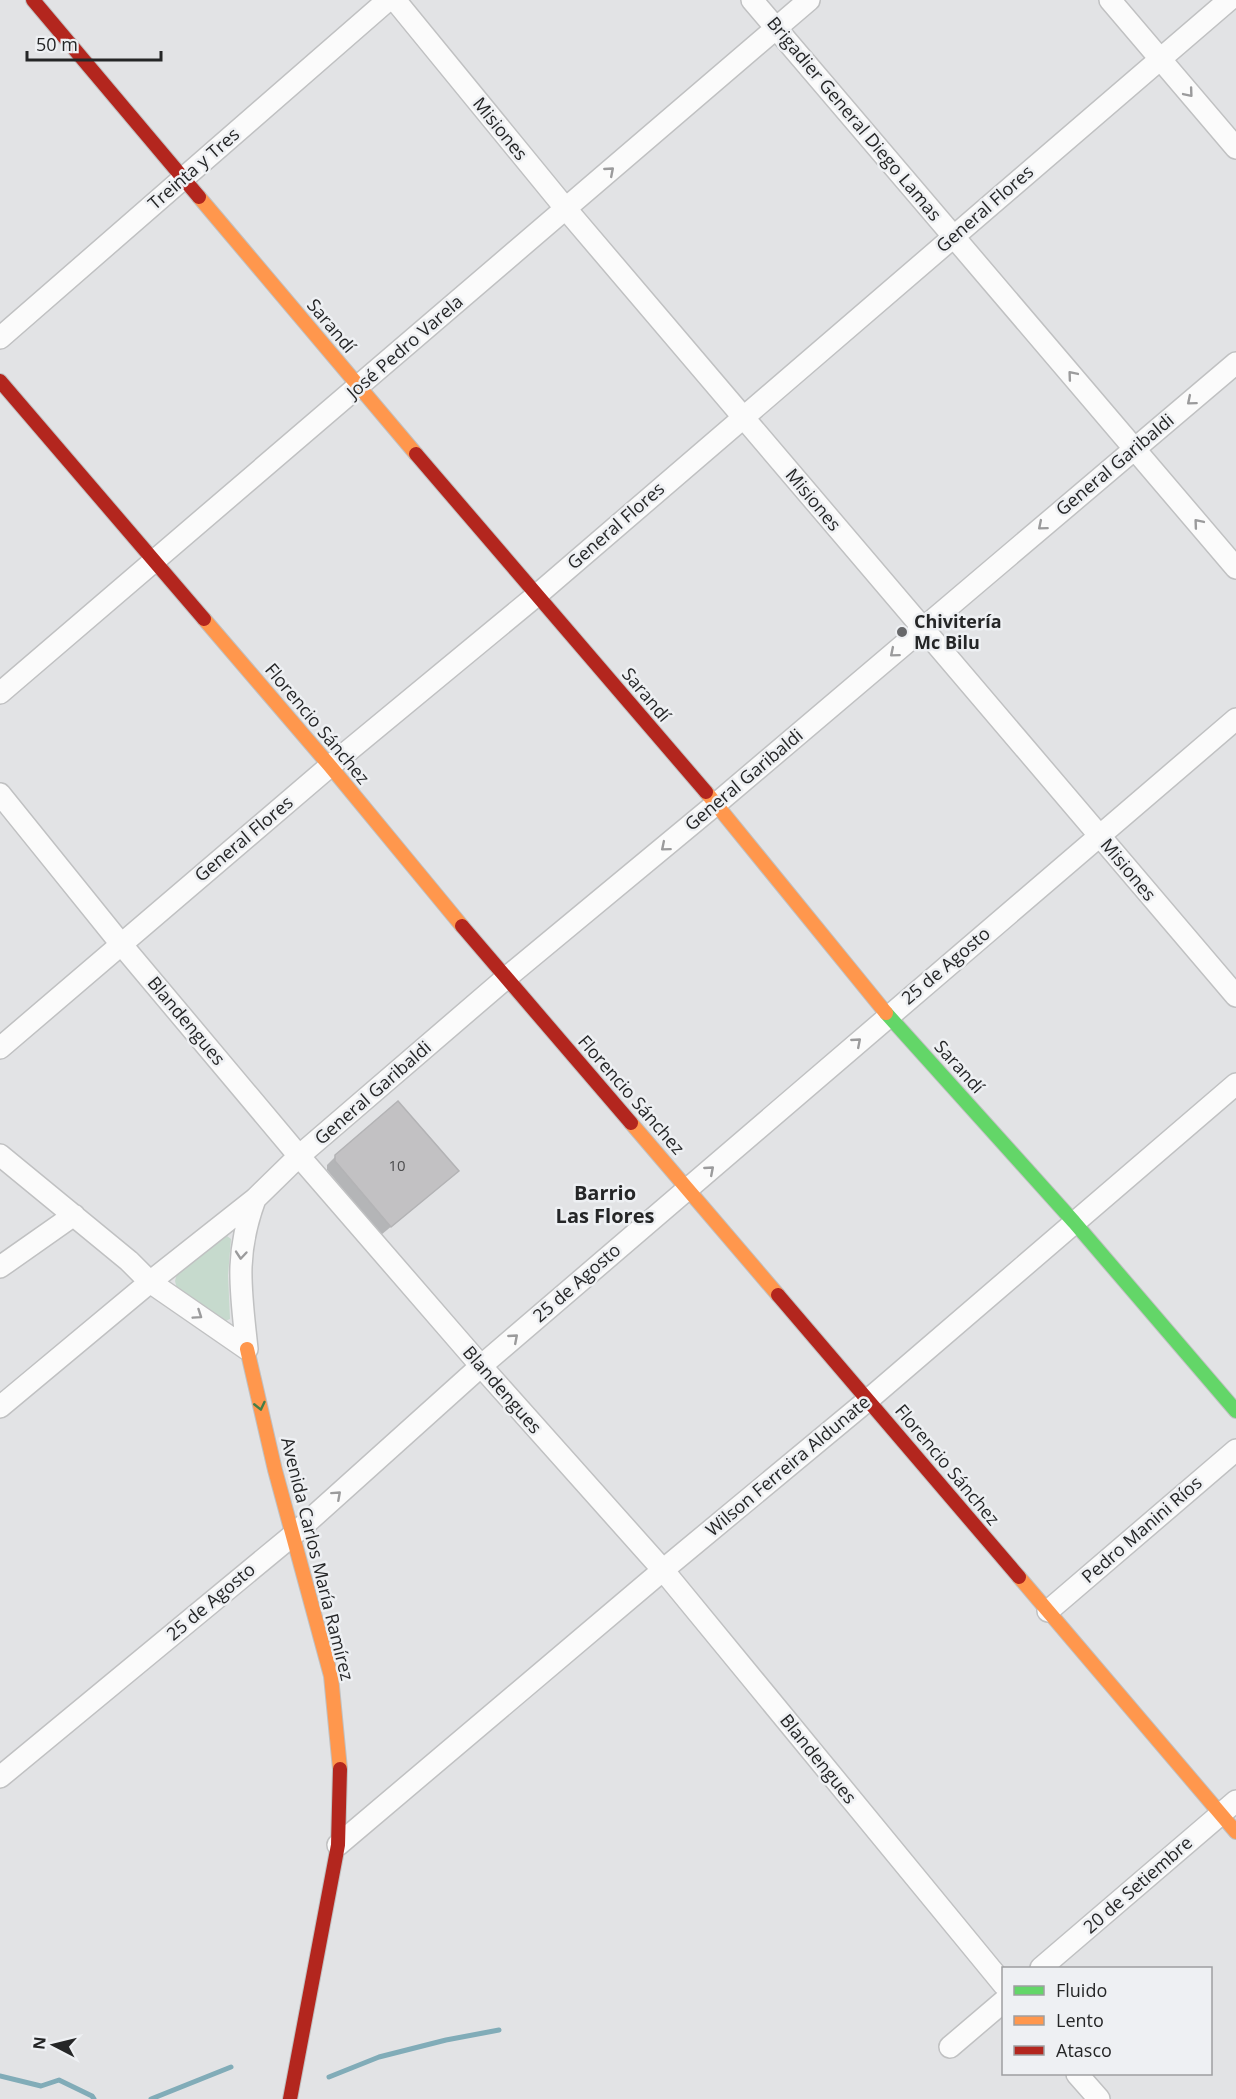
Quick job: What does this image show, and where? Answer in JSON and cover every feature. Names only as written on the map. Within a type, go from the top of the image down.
[{"type":"street","name":"Sarandí","points":[[33,0],[359,387],[716,804],[888,1015],[1074,1222],[1236,1411]]},
{"type":"street","name":"Treinta y Tres","points":[[0,338],[388,0]]},
{"type":"street","name":"Misiones","points":[[395,0],[566,209],[1236,996]]},
{"type":"street","name":"Brigadier General Diego Lamas","points":[[752,0],[1236,568]]},
{"type":"street","name":"José Pedro Varela","points":[[0,693],[810,0]]},
{"type":"street","points":[[1110,0],[1236,148]]},
{"type":"street","name":"General Flores","points":[[0,1048],[330,766],[537,595],[1229,0]]},
{"type":"street","name":"General Garibaldi","points":[[0,1407],[150,1282],[255,1199],[299,1156],[506,978],[716,804],[1236,363]]},
{"type":"street","name":"Florencio Sánchez","points":[[0,381],[330,766],[506,978],[1048,1611],[1228,1807],[1236,1832]]},
{"type":"street","name":"25 de Agosto","points":[[0,1777],[293,1534],[481,1366],[1236,719]]},
{"type":"street","name":"Blandengues","points":[[0,794],[121,944],[299,1156],[481,1366],[663,1570],[1002,1983]]},
{"type":"street","name":"Wilson Ferreira Aldunate","points":[[338,1845],[868,1400],[1236,1084]]},
{"type":"street","points":[[0,1155],[75,1215],[150,1282],[248,1349]]},
{"type":"street","name":"General Garibaldi","points":[[248,1349],[240,1287],[240,1255],[245,1225],[255,1199]]},
{"type":"street","points":[[0,1267],[75,1215]]},
{"type":"street","name":"Avenida Carlos María Ramírez","points":[[248,1349],[273,1460],[331,1676],[340,1771],[338,1845],[290,2099]]},
{"type":"street","name":"Pedro Manini Ríos","points":[[1048,1611],[1236,1450]]},
{"type":"street","name":"20 de Setiembre","points":[[1042,1967],[1228,1807]]},
{"type":"street","points":[[950,2047],[1002,2003]]},
{"type":"street","points":[[1079,2075],[1099,2099]]},
{"type":"green space","points":[[227,1236],[231,1239],[228,1275],[230,1319],[223,1322],[177,1289],[175,1281],[177,1273]]},
{"type":"building","points":[[398,1101],[459,1171],[391,1227],[335,1161],[335,1155]]},
{"type":"waterway","points":[[329,2077],[379,2057],[446,2040],[499,2030]]},
{"type":"waterway","points":[[151,2099],[231,2067]]},
{"type":"waterway","points":[[0,2076],[41,2086],[59,2080],[94,2099]]},
{"type":"traffic: fast","points":[[886,1013],[1074,1222],[1236,1411]]},
{"type":"traffic: slow","points":[[199,197],[416,454]]},
{"type":"traffic: slow","points":[[204,619],[330,766],[462,926]]},
{"type":"traffic: slow","points":[[706,792],[886,1013]]},
{"type":"traffic: slow","points":[[631,1123],[778,1295]]},
{"type":"traffic: slow","points":[[247,1349],[275,1470],[331,1676],[340,1769]]},
{"type":"traffic: slow","points":[[1019,1577],[1236,1832]]},
{"type":"traffic: jam","points":[[33,0],[199,197]]},
{"type":"traffic: jam","points":[[0,381],[204,619]]},
{"type":"traffic: jam","points":[[416,454],[706,792]]},
{"type":"traffic: jam","points":[[462,926],[631,1123]]},
{"type":"traffic: jam","points":[[778,1295],[1019,1577]]},
{"type":"traffic: jam","points":[[290,2099],[338,1845],[340,1769]]},
{"type":"place","name":"Chivitería Mc Bilu","points":[[902,632]]},
{"type":"district","name":"Barrio Las Flores","points":[[605,1204]]}]
